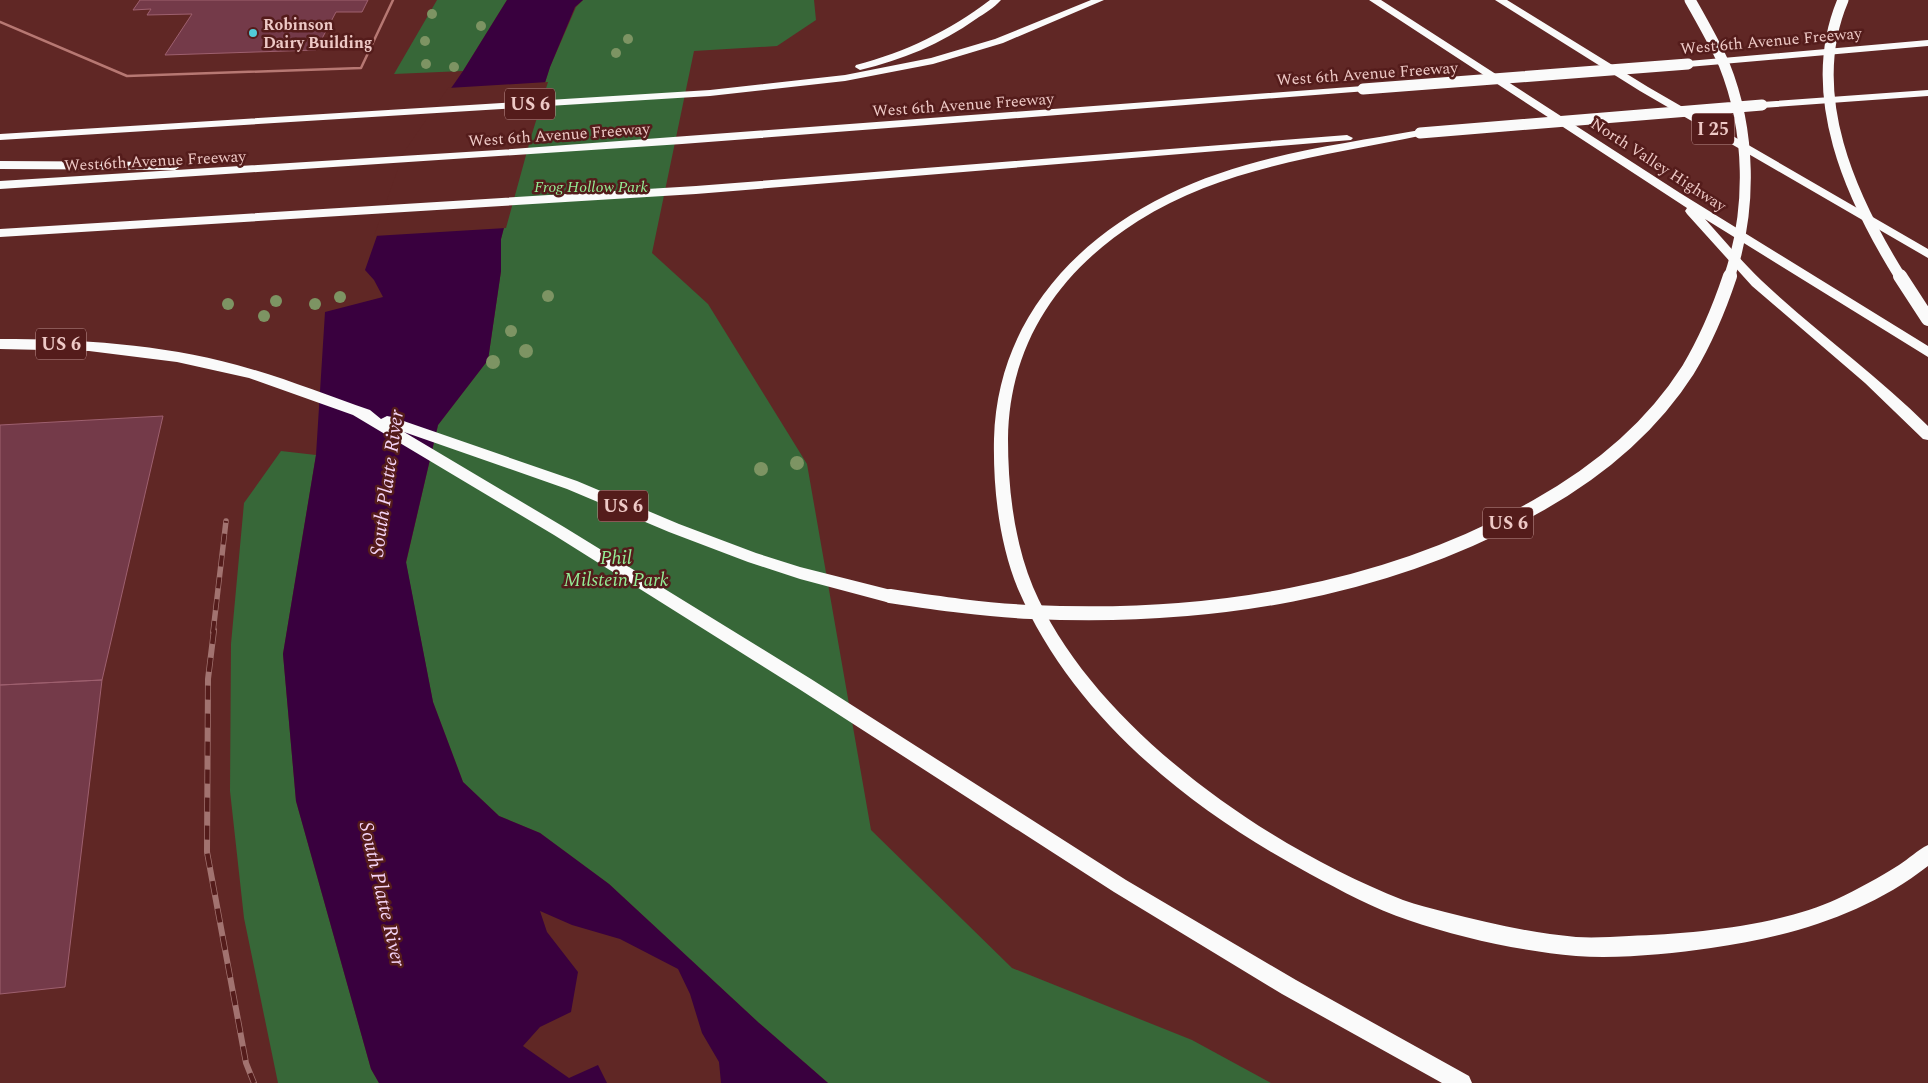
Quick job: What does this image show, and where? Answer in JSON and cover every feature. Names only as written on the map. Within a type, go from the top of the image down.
[{"type":"highway","name":"US 6","points":[[0,137],[710,93],[818,77],[870,65],[915,50],[947,35],[978,15],[996,0]]},
{"type":"highway","points":[[710,93],[845,78],[934,61],[999,41],[1099,0]]},
{"type":"highway","name":"North Valley Highway","points":[[1374,0],[1676,196],[1928,352]]},
{"type":"highway","name":"I 25","points":[[1500,0],[1644,89],[1928,254]]},
{"type":"highway","name":"US 6","points":[[0,344],[77,344],[121,348],[235,369],[292,387],[572,485],[674,528],[753,558],[800,573],[900,598],[957,606],[1047,613],[1142,612],[1229,604],[1312,592],[1391,572],[1446,552],[1491,532],[1533,510],[1589,474],[1614,454],[1647,423],[1680,383],[1696,358],[1728,284],[1738,244],[1746,185],[1743,137],[1735,95],[1720,54],[1690,0]]},
{"type":"highway","points":[[1843,0],[1833,32],[1829,70],[1831,116],[1837,145],[1864,210],[1890,258],[1928,319]]},
{"type":"highway","name":"West 6th Avenue Freeway","points":[[0,185],[326,166],[703,140],[1688,64],[1928,43]]},
{"type":"highway","points":[[0,234],[696,190],[1928,93]]},
{"type":"highway","points":[[1420,133],[1295,157],[1209,182],[1172,197],[1111,234],[1064,274],[1045,297],[1027,326],[1016,349],[1002,405],[999,436],[1006,510],[1014,550],[1026,588],[1047,631],[1066,661],[1097,701],[1137,740],[1194,789],[1228,815],[1296,858],[1332,878],[1402,909],[1488,934],[1577,947],[1676,944],[1762,931],[1836,909],[1910,870],[1928,854]]},
{"type":"highway","points":[[0,165],[326,166]]},
{"type":"highway","points":[[1676,196],[1765,290],[1855,366],[1903,409],[1928,435]]},
{"type":"highway","points":[[358,411],[559,531],[805,684],[1120,886],[1288,987],[1462,1083]]},
{"type":"lane","points":[[0,22],[127,76],[361,68],[393,0]]},
{"type":"green space","points":[[437,0],[507,0],[463,71],[394,74]]},
{"type":"green space","name":"Phil Milstein Park","points":[[583,0],[814,0],[816,20],[777,46],[694,51],[652,253],[708,304],[807,464],[871,830],[1012,968],[1192,1040],[1271,1083],[828,1083],[759,1023],[609,884],[540,833],[499,816],[463,782],[433,702],[406,563],[438,425],[488,360],[501,271],[501,239],[528,136],[550,67],[576,7]]},
{"type":"green space","points":[[281,451],[316,455],[283,654],[296,801],[371,1069],[379,1083],[278,1083],[244,918],[230,791],[231,644],[244,503]]},
{"type":"water","name":"South Platte River","points":[[507,0],[583,0],[575,7],[550,67],[528,136],[501,239],[501,271],[488,360],[438,425],[406,562],[433,702],[463,782],[499,816],[540,833],[609,884],[759,1023],[828,1083],[721,1083],[719,1062],[702,1033],[690,994],[678,969],[620,939],[572,925],[540,911],[547,932],[578,972],[571,1012],[540,1027],[523,1046],[569,1078],[598,1065],[607,1083],[379,1083],[371,1069],[296,801],[283,654],[316,455],[325,312],[383,297],[374,280],[365,270],[406,153],[463,71]]},
{"type":"pier","points":[[548,82],[506,228],[374,236],[404,152],[448,88]]},
{"type":"building","name":"Robinson Dairy Building","points":[[140,0],[368,0],[362,12],[336,12],[316,50],[165,55],[192,14],[147,15],[151,9],[133,10]]},
{"type":"building","points":[[163,416],[102,680],[0,685],[0,425]]},
{"type":"building","points":[[102,680],[65,987],[0,994],[0,685]]},
{"type":"railway","points":[[213,632],[226,521]]},
{"type":"railway","points":[[214,630],[208,679],[207,852],[246,1063],[254,1083]]},
{"type":"place","name":"Robinson Dairy Building","points":[[253,33]]},
{"type":"park label","name":"Frog Hollow Park","points":[[591,186]]}]
